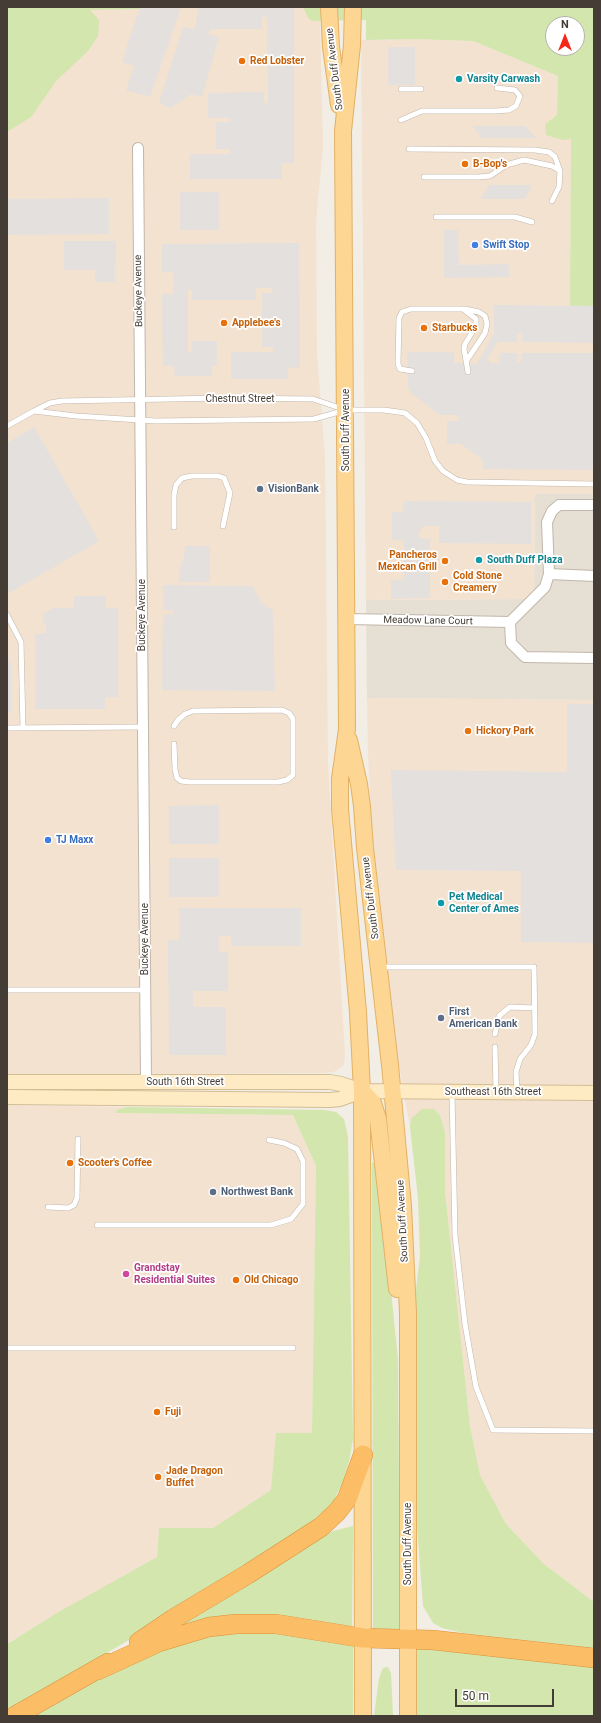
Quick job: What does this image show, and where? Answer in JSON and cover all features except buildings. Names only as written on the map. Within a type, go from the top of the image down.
[{"type":"highway","points":[[98,1670],[173,1619],[261,1566],[321,1527],[337,1512],[347,1499],[363,1455]]},
{"type":"highway","points":[[15,1716],[98,1670],[159,1642],[209,1627],[236,1624],[276,1624],[363,1638],[433,1640],[594,1658]]},
{"type":"main road","name":"South Duff Avenue","points":[[330,14],[331,47],[343,131]]},
{"type":"main road","name":"South Duff Avenue","points":[[353,14],[352,45],[343,131],[347,729],[340,779],[340,809],[358,1012],[362,1091],[363,1716]]},
{"type":"main road","name":"South Duff Avenue","points":[[347,729],[359,784],[403,1206],[408,1355],[408,1716]]},
{"type":"main road","name":"South 16th Street","points":[[7,1082],[330,1082],[342,1084],[362,1091],[392,1092]]},
{"type":"main road","name":"South 16th Street","points":[[7,1097],[330,1100],[340,1099],[362,1091]]},
{"type":"main road","points":[[362,1091],[373,1103],[376,1111],[397,1287],[408,1355]]},
{"type":"main road","name":"Southeast 16th Street","points":[[392,1092],[594,1093]]},
{"type":"street","name":"Buckeye Avenue","points":[[138,148],[146,1082]]},
{"type":"street","points":[[594,505],[559,505],[552,511],[547,522],[549,574],[546,587],[510,622],[511,642],[525,657],[594,658]]},
{"type":"street","points":[[549,574],[594,576]]},
{"type":"street","name":"Meadow Lane Court","points":[[346,619],[510,622]]},
{"type":"lane","points":[[400,120],[422,111],[496,111],[509,110],[516,106],[520,96],[515,90],[497,88]]},
{"type":"lane","points":[[401,89],[421,89]]},
{"type":"lane","points":[[408,149],[535,150],[549,152],[555,158],[560,171],[559,187],[552,201]]},
{"type":"lane","points":[[424,177],[490,176],[506,164],[524,160],[552,166],[560,171]]},
{"type":"lane","points":[[436,217],[515,217],[532,222]]},
{"type":"lane","points":[[412,371],[400,369],[398,364],[399,318],[402,312],[411,309],[472,309],[485,316],[487,324],[485,334],[466,360]]},
{"type":"lane","points":[[463,309],[476,320],[476,326],[465,344],[468,372]]},
{"type":"lane","name":"Chestnut Street","points":[[34,411],[50,403],[62,401],[140,399],[313,399],[346,410]]},
{"type":"lane","points":[[346,410],[384,410],[405,413],[417,423],[426,438],[435,461],[443,471],[457,480],[467,482],[594,484]]},
{"type":"lane","name":"Chestnut Street","points":[[34,411],[55,415],[141,420],[314,419],[346,410]]},
{"type":"lane","points":[[7,426],[34,411]]},
{"type":"lane","points":[[174,527],[174,495],[176,485],[182,478],[192,476],[218,476],[224,478],[230,493],[223,526]]},
{"type":"lane","points":[[7,615],[19,638],[22,651],[23,728]]},
{"type":"lane","points":[[174,726],[185,714],[193,711],[282,710],[289,713],[293,719],[293,775],[287,780],[278,782],[181,781],[177,778],[175,769],[174,744]]},
{"type":"lane","points":[[7,728],[143,727]]},
{"type":"lane","points":[[379,967],[534,967],[535,1034],[531,1045],[520,1058],[516,1072],[517,1092]]},
{"type":"lane","points":[[7,990],[145,990]]},
{"type":"lane","points":[[495,1034],[499,1016],[510,1008],[535,1008]]},
{"type":"lane","points":[[495,1047],[496,1092]]},
{"type":"lane","points":[[452,1092],[455,1235],[465,1324],[476,1387],[493,1430],[594,1431]]},
{"type":"lane","points":[[48,1207],[68,1208],[74,1205],[77,1198],[78,1139]]},
{"type":"lane","points":[[97,1225],[271,1225],[291,1219],[303,1204],[303,1161],[297,1149],[284,1143],[269,1140]]},
{"type":"lane","points":[[7,1348],[293,1348]]},
{"type":"shaded area","points":[[140,7],[303,7],[313,21],[320,21],[323,147],[316,221],[317,353],[325,458],[328,763],[345,1055],[344,1065],[334,1072],[7,1075],[7,60],[90,10],[139,9]]},
{"type":"shaded area","points":[[140,7],[181,7],[150,97],[126,90],[134,66],[122,62]]},
{"type":"shaded area","points":[[199,7],[294,7],[294,163],[282,164],[282,179],[190,179],[190,154],[230,154],[230,149],[216,149],[216,122],[230,122],[230,118],[208,118],[208,93],[264,92],[264,103],[268,103],[267,17],[262,17],[262,29],[210,29],[208,34],[219,37],[202,97],[191,94],[171,108],[159,103],[183,27],[192,29],[195,28]]},
{"type":"shaded area","points":[[413,39],[473,41],[558,76],[557,115],[546,124],[571,139],[570,306],[594,306],[594,494],[535,494],[534,599],[366,600],[361,40]]},
{"type":"shaded area","points":[[388,47],[415,47],[415,85],[388,85]]},
{"type":"shaded area","points":[[473,126],[525,126],[536,138],[482,138]]},
{"type":"shaded area","points":[[489,185],[532,185],[525,199],[481,199]]},
{"type":"shaded area","points":[[180,192],[219,192],[219,230],[180,230]]},
{"type":"shaded area","points":[[109,198],[109,234],[7,235],[7,199]]},
{"type":"shaded area","points":[[444,230],[458,230],[459,265],[509,264],[509,277],[444,278]]},
{"type":"shaded area","points":[[64,241],[116,241],[115,282],[95,282],[95,270],[64,270]]},
{"type":"shaded area","points":[[299,243],[300,367],[288,368],[288,379],[231,379],[231,352],[273,352],[273,347],[262,347],[262,293],[273,293],[272,288],[256,288],[256,300],[192,300],[192,290],[188,289],[188,352],[192,352],[192,341],[217,341],[217,365],[212,366],[212,376],[175,376],[174,366],[163,366],[162,294],[174,294],[173,272],[162,272],[162,244]]},
{"type":"shaded area","points":[[494,305],[594,306],[594,343],[522,342],[522,334],[520,333],[517,334],[517,342],[498,342],[488,360],[490,363],[499,363],[500,353],[517,353],[517,361],[519,363],[522,361],[522,353],[594,353],[594,470],[483,469],[482,459],[461,444],[447,444],[447,421],[459,421],[458,416],[440,415],[411,393],[408,388],[407,352],[454,352],[454,363],[477,364],[494,333]]},
{"type":"shaded area","points":[[34,427],[99,541],[9,593],[7,589],[7,443]]},
{"type":"shaded area","points":[[535,494],[594,494],[594,700],[367,698],[366,600],[534,599]]},
{"type":"shaded area","points":[[404,501],[531,502],[531,544],[439,543],[439,526],[425,526],[421,528],[418,536],[420,538],[430,539],[430,598],[391,599],[391,580],[404,580],[404,540],[392,540],[392,512],[402,512],[404,509]]},
{"type":"shaded area","points":[[185,546],[210,546],[210,582],[179,582],[179,570],[184,557]]},
{"type":"shaded area","points":[[163,585],[253,586],[260,601],[273,611],[275,691],[162,690],[163,615],[174,614],[172,610],[163,610]]},
{"type":"shaded area","points":[[74,596],[106,596],[106,608],[118,608],[118,697],[105,697],[105,709],[35,709],[35,634],[46,633],[46,624],[43,624],[43,614],[53,608],[74,608]]},
{"type":"shaded area","points":[[7,653],[11,665],[11,713],[7,713]]},
{"type":"shaded area","points":[[367,698],[594,700],[594,1602],[544,1564],[506,1524],[480,1475],[470,1426],[445,1191],[445,1132],[440,1115],[434,1109],[411,1119],[410,1127],[397,1055],[373,840],[368,755]]},
{"type":"shaded area","points":[[567,704],[594,704],[594,943],[521,942],[521,871],[396,870],[391,770],[567,772]]},
{"type":"shaded area","points":[[219,805],[219,844],[169,844],[169,806]]},
{"type":"shaded area","points":[[169,858],[219,858],[219,897],[169,897]]},
{"type":"shaded area","points":[[179,908],[301,908],[301,946],[231,946],[231,936],[219,936],[219,952],[228,952],[228,991],[193,991],[193,1007],[226,1007],[226,1055],[169,1055],[168,940],[179,940]]},
{"type":"shaded area","points":[[7,1105],[127,1107],[117,1110],[115,1113],[293,1115],[316,1166],[312,1433],[276,1433],[272,1490],[213,1528],[159,1528],[157,1557],[7,1643]]},
{"type":"green space","points":[[7,7],[140,7],[139,9],[90,10],[99,20],[98,36],[88,51],[56,81],[31,117],[7,132]]},
{"type":"green space","points":[[303,7],[594,7],[594,306],[570,306],[571,139],[563,140],[546,135],[545,124],[557,115],[558,76],[473,41],[413,39],[366,40],[366,20],[313,21],[309,19]]},
{"type":"green space","points":[[127,1107],[325,1110],[336,1112],[344,1119],[348,1137],[353,1439],[349,1462],[342,1484],[331,1506],[310,1527],[158,1623],[7,1711],[7,1644],[57,1613],[157,1557],[159,1528],[213,1528],[271,1490],[276,1433],[312,1433],[316,1166],[293,1115],[115,1113],[117,1110]]},
{"type":"green space","points":[[422,1109],[434,1109],[440,1115],[445,1132],[445,1191],[470,1426],[480,1475],[506,1524],[544,1564],[594,1602],[594,1648],[463,1633],[442,1628],[433,1623],[423,1606],[416,1512],[415,1297],[420,1257],[418,1198],[410,1127],[411,1119]]},
{"type":"green space","points":[[372,1163],[378,1163],[398,1359],[400,1630],[373,1630]]},
{"type":"green space","points":[[353,1526],[352,1629],[185,1626],[182,1620],[310,1543],[333,1531]]},
{"type":"green space","points":[[231,1627],[353,1642],[353,1716],[33,1716],[153,1649]]},
{"type":"green space","points":[[416,1648],[594,1665],[594,1716],[417,1716]]},
{"type":"green space","points":[[388,1667],[391,1673],[393,1716],[374,1716],[379,1678],[383,1668]]},
{"type":"place","name":"Red Lobster","points":[[242,61]]},
{"type":"place","name":"Varsity Carwash","points":[[459,79]]},
{"type":"place","name":"B-Bop's","points":[[465,164]]},
{"type":"place","name":"Swift Stop","points":[[475,245]]},
{"type":"place","name":"Applebee's","points":[[224,323]]},
{"type":"place","name":"Starbucks","points":[[424,328]]},
{"type":"place","name":"VisionBank","points":[[260,489]]},
{"type":"place","name":"South Duff Plaza","points":[[479,560]]},
{"type":"place","name":"Pancheros Mexican Grill","points":[[445,561]]},
{"type":"place","name":"Cold Stone Creamery","points":[[445,582]]},
{"type":"place","name":"Hickory Park","points":[[468,731]]},
{"type":"place","name":"TJ Maxx","points":[[48,840]]},
{"type":"place","name":"Pet Medical Center of Ames","points":[[441,903]]},
{"type":"place","name":"First American Bank","points":[[441,1018]]},
{"type":"place","name":"Scooter's Coffee","points":[[70,1163]]},
{"type":"place","name":"Northwest Bank","points":[[213,1192]]},
{"type":"place","name":"Grandstay Residential Suites","points":[[126,1274]]},
{"type":"place","name":"Old Chicago","points":[[236,1280]]},
{"type":"place","name":"Fuji","points":[[157,1412]]},
{"type":"place","name":"Jade Dragon Buffet","points":[[158,1477]]}]
